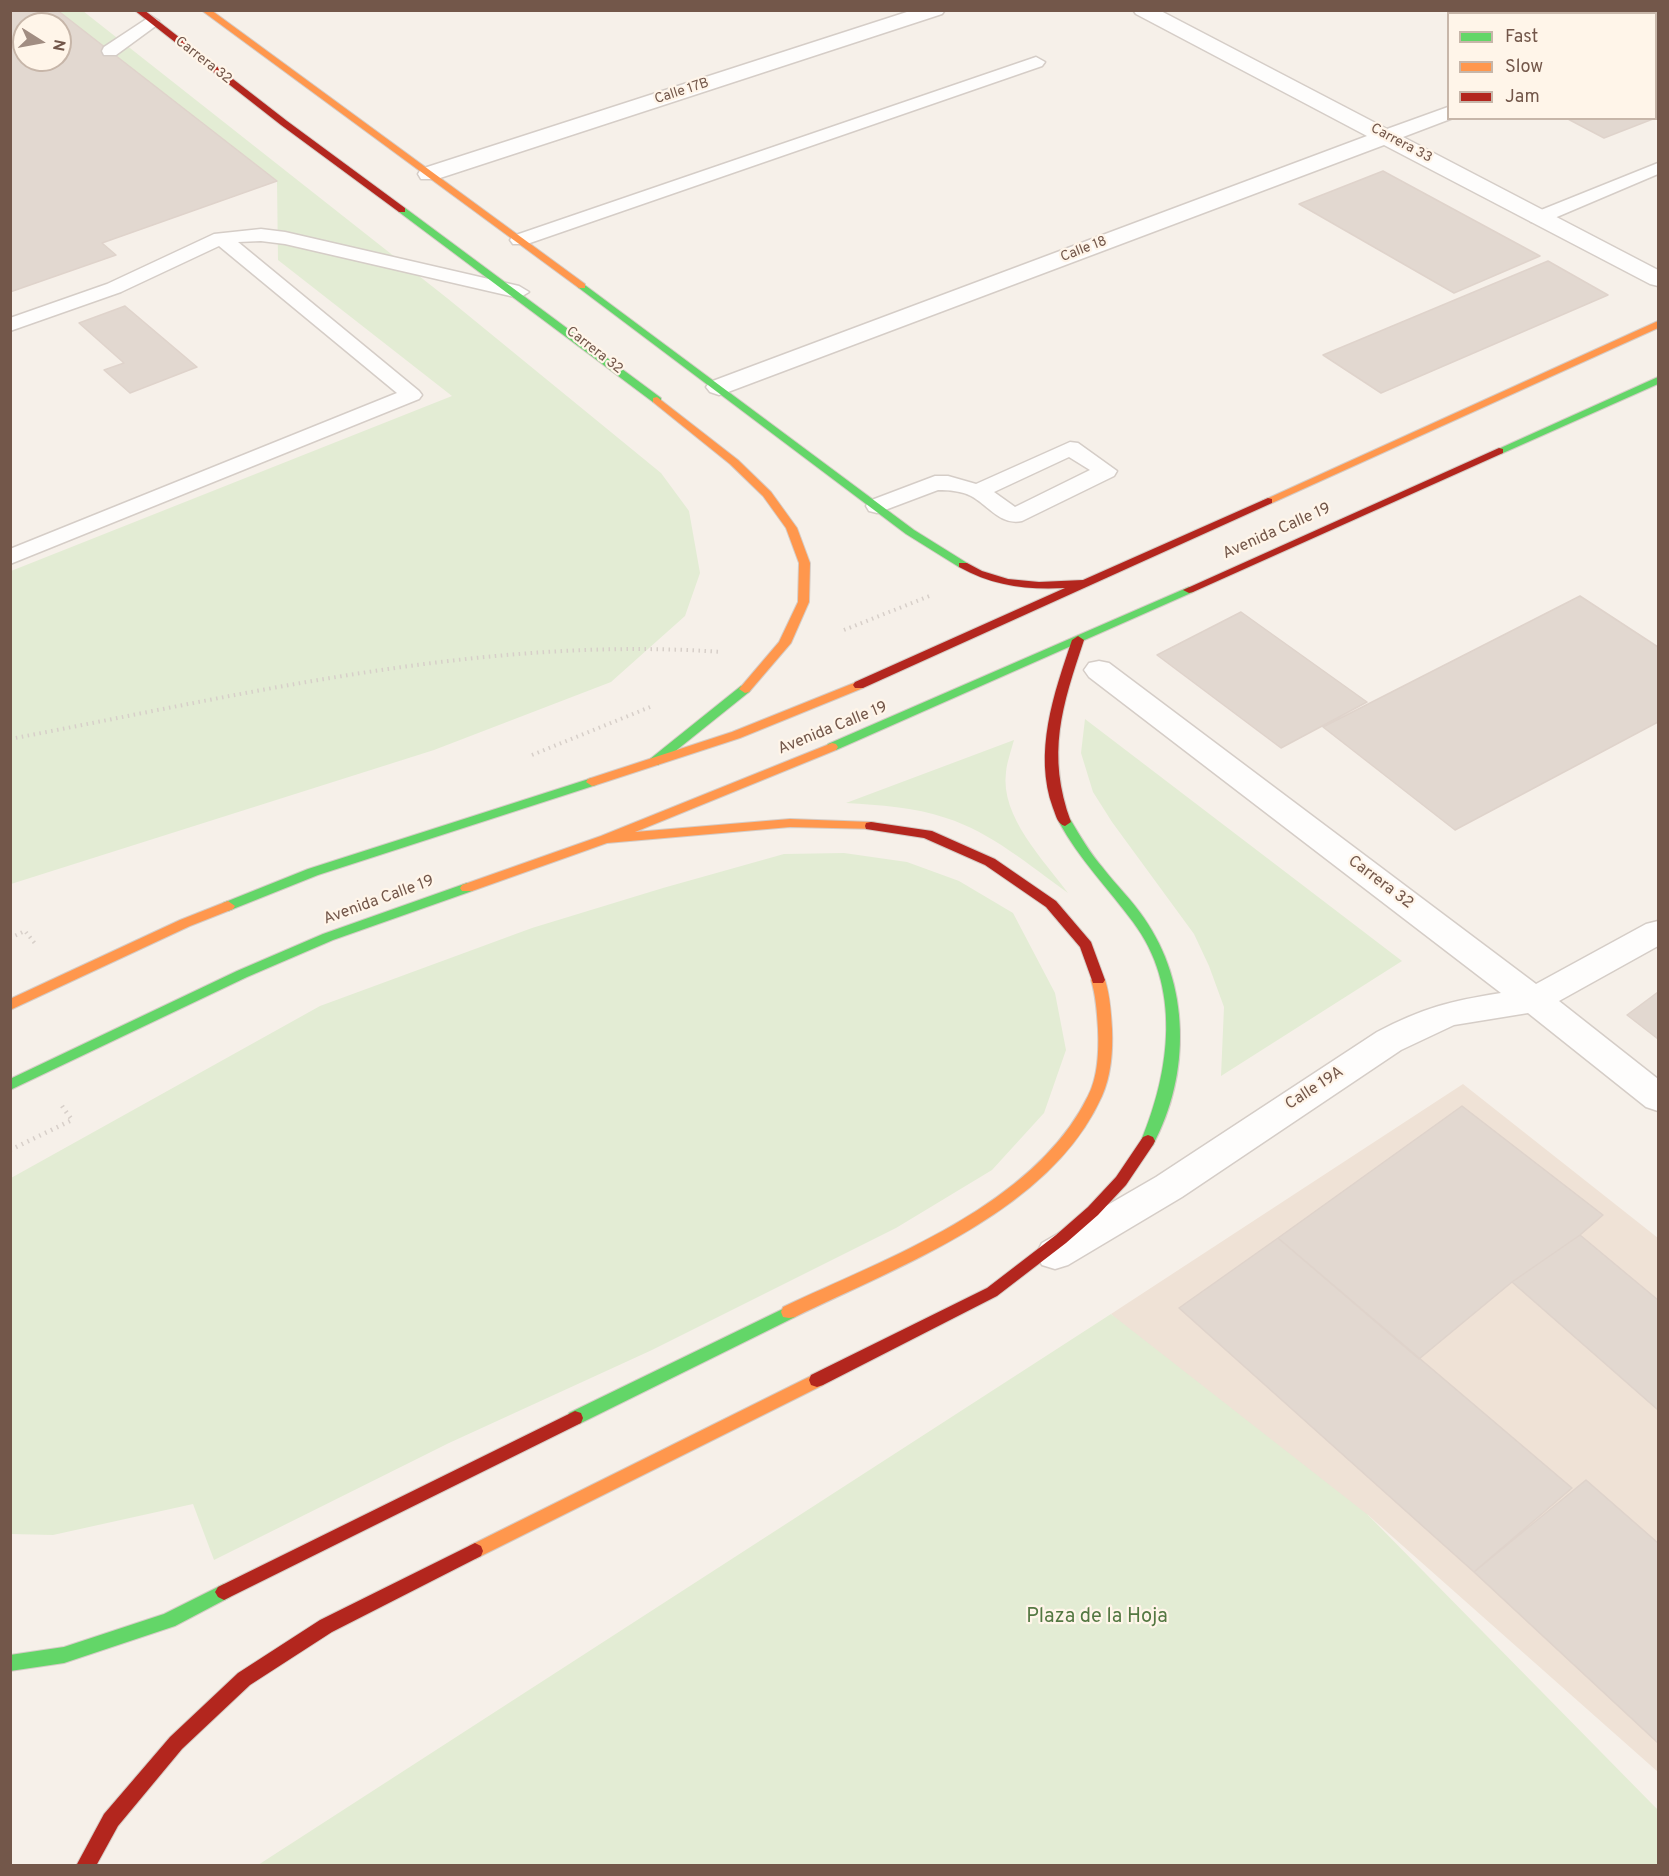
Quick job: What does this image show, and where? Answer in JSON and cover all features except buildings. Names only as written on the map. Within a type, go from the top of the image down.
[{"type":"main road","points":[[210,11],[719,387],[910,532],[980,576],[1001,583],[1036,587],[1088,583]]},
{"type":"main road","name":"Carrera 32","points":[[137,14],[332,159],[519,292],[711,444],[759,484],[782,510],[795,531],[806,562],[807,594],[794,632],[777,657],[750,684],[654,762]]},
{"type":"main road","name":"Avenida Calle 19","points":[[10,1005],[185,923],[313,872],[654,762],[793,714],[1659,324]]},
{"type":"main road","name":"Avenida Calle 19","points":[[10,1085],[242,974],[338,933],[606,839],[894,722],[1659,380]]},
{"type":"main road","points":[[85,1866],[111,1820],[176,1743],[244,1679],[326,1626],[992,1292],[1050,1249],[1089,1214],[1133,1168],[1153,1134],[1171,1084],[1176,1048],[1172,991],[1152,939],[1064,820],[1052,786],[1051,750],[1056,711],[1078,640]]},
{"type":"main road","points":[[10,1663],[64,1655],[169,1620],[960,1227],[1008,1199],[1060,1152],[1096,1096],[1105,1050],[1104,997],[1086,945],[1051,904],[990,862],[927,834],[863,825],[790,823],[606,839]]},
{"type":"street","name":"Calle 17B","points":[[429,174],[935,10]]},
{"type":"street","name":"Carrera 33","points":[[1143,10],[1538,218],[1659,279]]},
{"type":"street","name":"Calle 18","points":[[719,387],[1447,114]]},
{"type":"street","name":"Carrera 32","points":[[1099,670],[1534,1000],[1659,1098]]},
{"type":"street","name":"Calle 19A","points":[[992,1292],[1169,1186],[1389,1041],[1423,1023],[1450,1013],[1534,1000],[1659,932]]},
{"type":"lane","points":[[110,51],[137,14]]},
{"type":"lane","points":[[520,240],[1036,62]]},
{"type":"lane","points":[[1538,218],[1659,168]]},
{"type":"lane","points":[[10,326],[114,288],[221,238],[261,235],[285,237],[519,292]]},
{"type":"lane","points":[[10,557],[412,395],[221,238]]},
{"type":"lane","points":[[877,506],[935,483],[948,483],[978,491],[1014,516],[1106,471],[1070,448],[978,491]]},
{"type":"path","points":[[10,739],[360,674],[535,651],[619,647],[777,657],[980,576]]},
{"type":"path","points":[[524,758],[656,705]]},
{"type":"path","points":[[10,938],[26,931],[39,947]]},
{"type":"path","points":[[10,1150],[72,1120],[60,1103]]},
{"type":"shaded area","points":[[1463,1084],[1658,1238],[1658,1772],[1368,1515],[1301,1496],[1111,1314]]},
{"type":"green space","points":[[83,11],[447,298],[661,473],[689,511],[700,573],[685,616],[611,682],[434,750],[11,884],[11,571],[452,396],[278,260],[277,181],[72,23],[72,12],[58,12]]},
{"type":"green space","points":[[1085,719],[1402,961],[1221,1076],[1224,1007],[1209,966],[1194,934],[1112,822],[1093,792],[1081,753]]},
{"type":"green space","points":[[1014,740],[1006,772],[1006,789],[1010,805],[1026,837],[1068,893],[1010,851],[963,824],[934,814],[909,809],[846,803]]},
{"type":"green space","points":[[844,853],[907,862],[959,881],[1013,913],[1055,993],[1066,1050],[1044,1113],[992,1170],[896,1228],[652,1350],[449,1443],[214,1560],[193,1504],[53,1535],[11,1534],[11,1178],[320,1006],[532,928],[663,888],[784,854]]},
{"type":"green space","name":"Plaza de la Hoja","points":[[1111,1314],[1368,1515],[1658,1810],[1658,1865],[258,1865]]},
{"type":"traffic: fast","points":[[402,210],[657,400]]},
{"type":"traffic: fast","points":[[582,286],[910,532],[963,565]]},
{"type":"traffic: fast","points":[[1499,451],[1658,380]]},
{"type":"traffic: fast","points":[[832,747],[1189,590]]},
{"type":"traffic: fast","points":[[654,762],[745,689]]},
{"type":"traffic: fast","points":[[228,906],[313,872],[592,782]]},
{"type":"traffic: fast","points":[[1065,822],[1090,861],[1139,920],[1155,945],[1165,972],[1172,1000],[1174,1029],[1172,1057],[1167,1086],[1148,1141]]},
{"type":"traffic: fast","points":[[10,1085],[242,974],[328,937],[467,888]]},
{"type":"traffic: fast","points":[[575,1418],[789,1312]]},
{"type":"traffic: fast","points":[[10,1663],[64,1655],[169,1620],[224,1592]]},
{"type":"traffic: slow","points":[[205,10],[582,286]]},
{"type":"traffic: slow","points":[[1268,501],[1658,324]]},
{"type":"traffic: slow","points":[[657,400],[734,462],[767,494],[791,528],[805,563],[804,602],[785,643],[745,689]]},
{"type":"traffic: slow","points":[[592,782],[736,735],[859,685]]},
{"type":"traffic: slow","points":[[467,888],[606,839],[832,747]]},
{"type":"traffic: slow","points":[[606,839],[790,823],[871,826]]},
{"type":"traffic: slow","points":[[10,1005],[185,923],[228,906]]},
{"type":"traffic: slow","points":[[789,1312],[962,1226],[1003,1199],[1041,1169],[1072,1135],[1098,1090],[1105,1049],[1103,1000],[1098,980]]},
{"type":"traffic: slow","points":[[475,1551],[817,1380]]},
{"type":"traffic: jam","points":[[138,10],[284,123],[402,210]]},
{"type":"traffic: jam","points":[[1189,590],[1499,451]]},
{"type":"traffic: jam","points":[[859,685],[1268,501]]},
{"type":"traffic: jam","points":[[963,565],[993,579],[1008,582],[1039,585],[1088,583]]},
{"type":"traffic: jam","points":[[1065,822],[1056,799],[1051,753],[1057,708],[1078,640]]},
{"type":"traffic: jam","points":[[871,826],[927,834],[990,862],[1051,904],[1086,945],[1098,980]]},
{"type":"traffic: jam","points":[[817,1380],[992,1292],[1061,1239],[1093,1211],[1121,1181],[1148,1141]]},
{"type":"traffic: jam","points":[[224,1592],[575,1418]]},
{"type":"traffic: jam","points":[[85,1866],[111,1820],[176,1743],[244,1679],[326,1626],[475,1551]]}]
